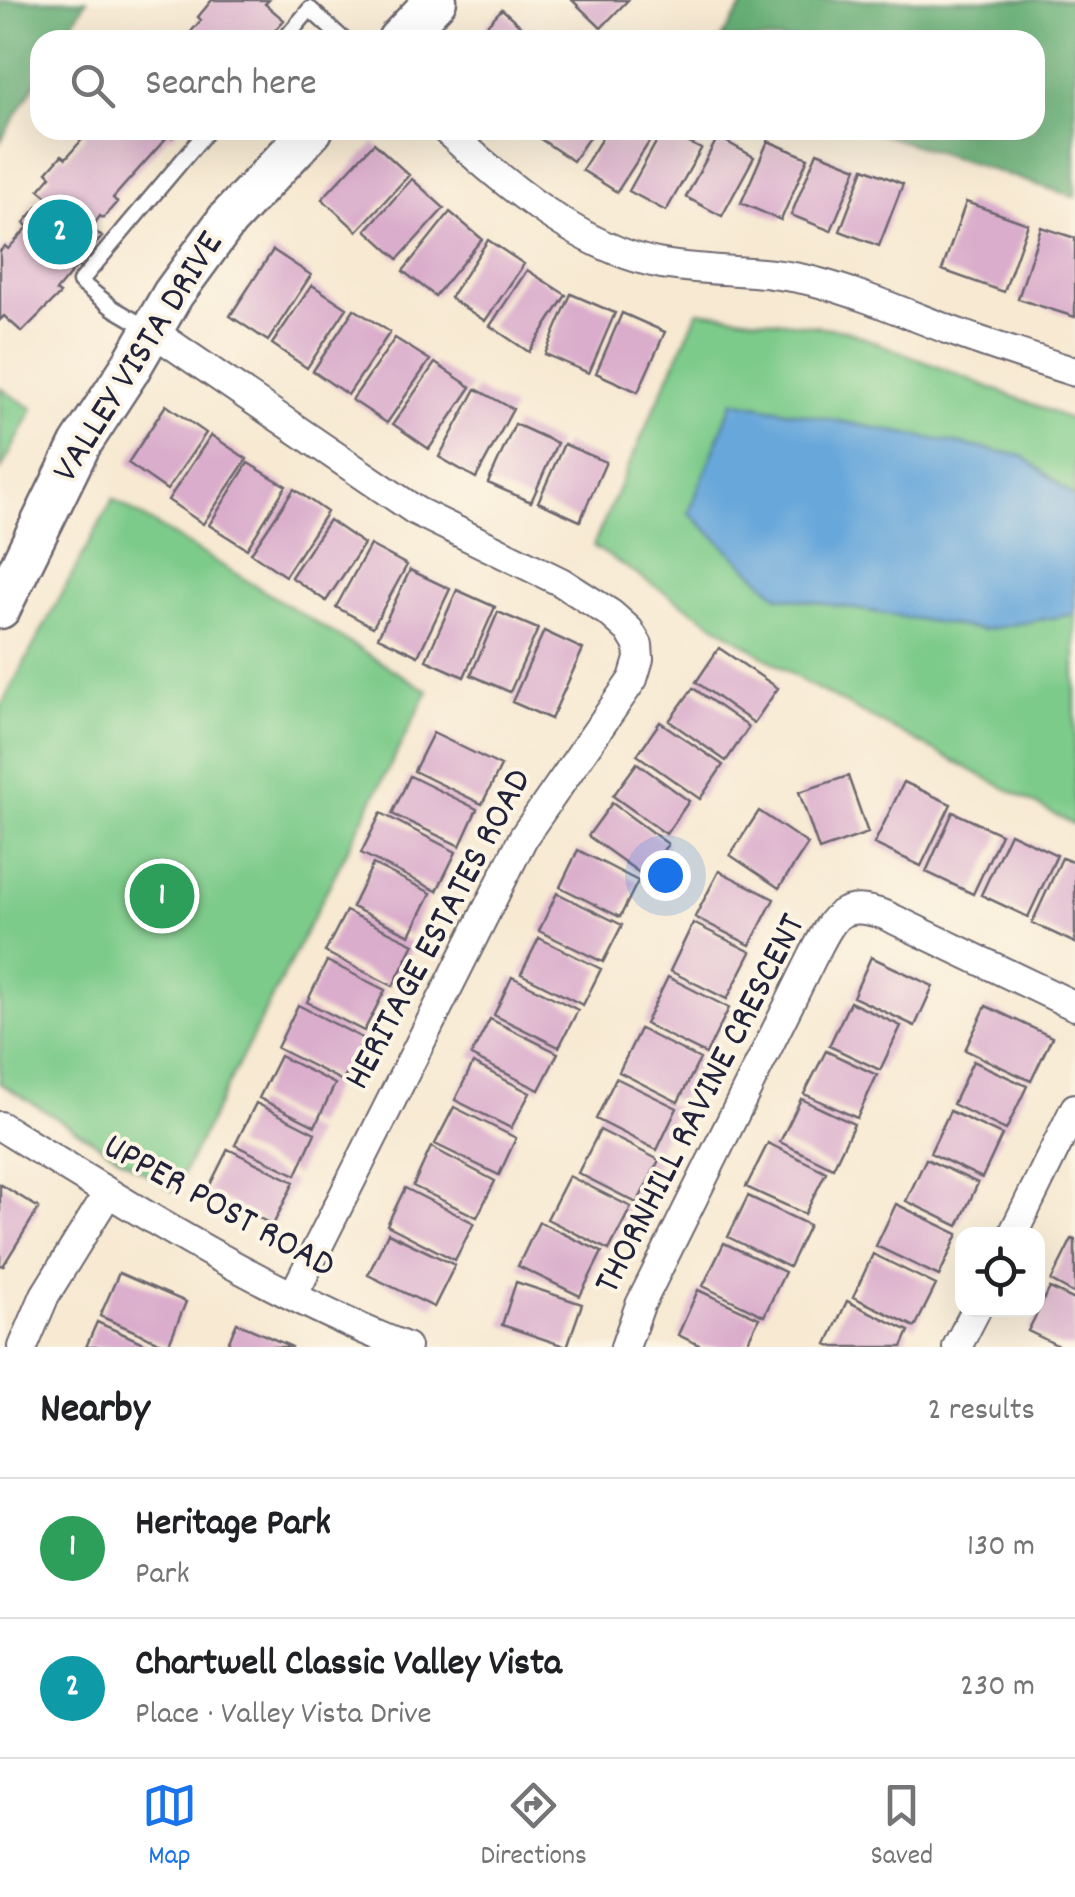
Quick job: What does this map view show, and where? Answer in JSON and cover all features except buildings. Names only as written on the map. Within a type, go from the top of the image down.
[{"type":"street","points":[[408,30],[436,0]]},
{"type":"street","name":"VALLEY VISTA DRIVE","points":[[0,608],[71,461],[152,331],[212,240],[303,140]]},
{"type":"street","points":[[457,140],[530,198],[588,236],[627,255],[683,267],[811,280],[1075,372]]},
{"type":"street","name":"HERITAGE ESTATES ROAD","points":[[152,331],[416,511],[584,595],[629,630],[638,645],[640,660],[633,679],[524,836],[294,1294]]},
{"type":"street","name":"THORNHILL RAVINE CRESCENT","points":[[625,1347],[640,1305],[829,925],[844,911],[862,907],[886,916],[1075,1006]]},
{"type":"street","points":[[1016,1227],[1075,1108]]},
{"type":"street","name":"UPPER POST ROAD","points":[[0,1126],[190,1242],[406,1347]]},
{"type":"street","points":[[22,1347],[52,1284],[108,1193]]},
{"type":"street","points":[[957,1347],[972,1317]]},
{"type":"lane","points":[[293,30],[310,10],[333,30]]},
{"type":"lane","points":[[152,331],[80,282],[200,140]]},
{"type":"green space","points":[[0,0],[87,0],[68,30],[30,30],[30,92],[0,142]]},
{"type":"green space","points":[[747,0],[1075,0],[1075,197],[899,140],[1045,140],[1045,30],[727,30]]},
{"type":"green space","points":[[698,311],[845,330],[1075,421],[1075,825],[804,682],[593,546]]},
{"type":"green space","points":[[0,388],[33,409],[0,472]]},
{"type":"green space","points":[[113,499],[428,691],[174,1191],[0,1083],[0,708]]},
{"type":"water","points":[[733,401],[1023,456],[1075,497],[1075,614],[982,630],[778,596],[689,513]]},
{"type":"place","name":"Chartwell Classic Valley Vista","points":[[60,232]]},
{"type":"place","name":"Heritage Park","points":[[162,896]]}]
